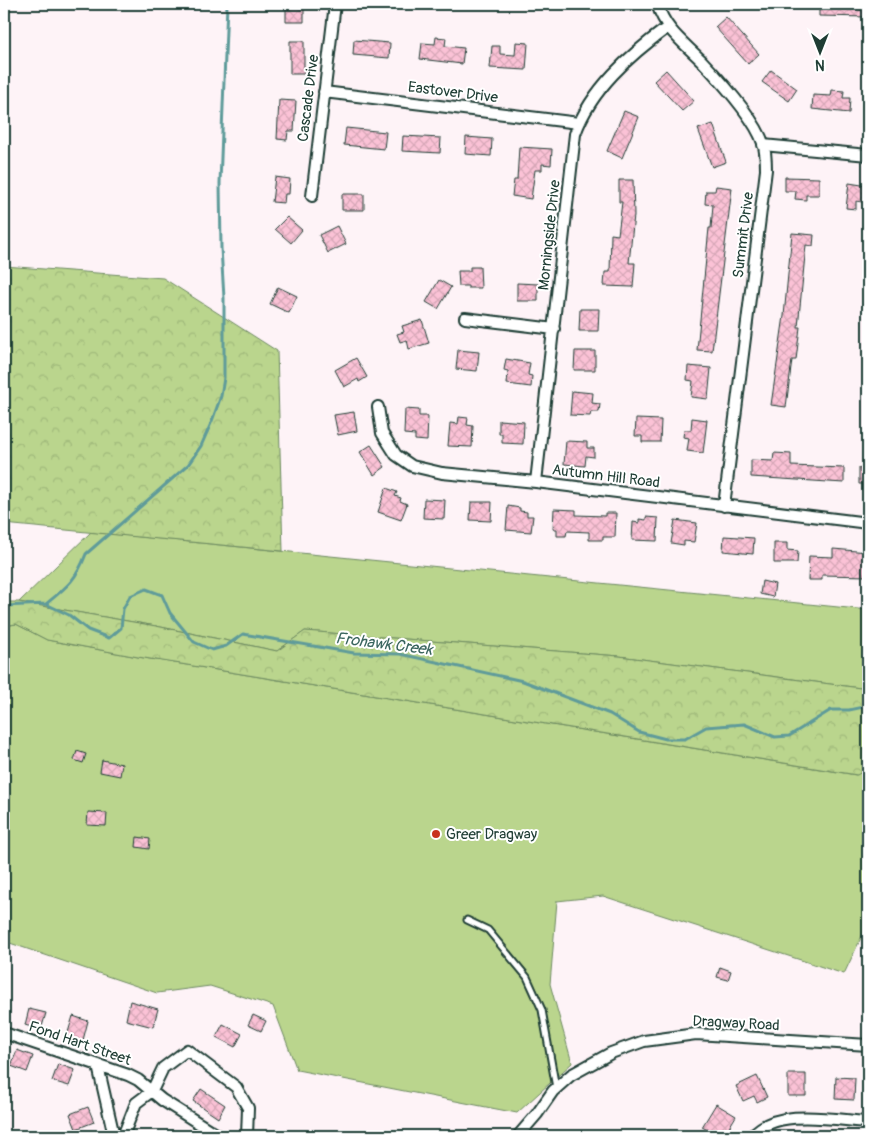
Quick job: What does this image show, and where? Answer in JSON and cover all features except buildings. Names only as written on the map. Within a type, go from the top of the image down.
[{"type":"street","name":"Cascade Drive","points":[[312,196],[334,4]]},
{"type":"street","name":"Summit Drive","points":[[657,4],[668,27],[721,82],[758,132],[764,146],[766,170],[724,506]]},
{"type":"street","name":"Morningside Drive","points":[[536,482],[573,146],[579,123],[605,84],[624,63],[668,27]]},
{"type":"street","name":"Eastover Drive","points":[[324,92],[579,123]]},
{"type":"street","points":[[764,146],[868,155]]},
{"type":"street","points":[[465,318],[554,329]]},
{"type":"street","name":"Autumn Hill Road","points":[[378,407],[382,434],[396,455],[412,466],[442,473],[536,482],[868,523]]},
{"type":"street","name":"Fond Hart Street","points":[[4,1033],[133,1078],[218,1136]]},
{"type":"street","name":"Dragway Road","points":[[518,1136],[565,1079],[581,1068],[611,1053],[650,1039],[696,1034],[868,1045]]},
{"type":"street","points":[[123,1136],[136,1103],[152,1092],[163,1068],[187,1050],[236,1088],[248,1108],[247,1136]]},
{"type":"street","points":[[98,1066],[114,1136]]},
{"type":"street","points":[[752,1136],[762,1126],[776,1120],[800,1117],[868,1122]]},
{"type":"lane","points":[[467,920],[488,930],[527,977],[542,1010],[556,1088]]},
{"type":"green space","points":[[4,266],[163,278],[277,351],[283,551],[4,524]]},
{"type":"green space","points":[[91,532],[868,610],[868,689],[619,656],[305,631],[277,651],[156,626],[19,602]]},
{"type":"green space","points":[[4,602],[19,602],[156,626],[277,651],[305,631],[619,656],[868,689],[868,768],[857,775],[138,657],[47,640],[16,624],[4,626]]},
{"type":"green space","name":"Greer Dragway","points":[[16,624],[47,640],[138,657],[856,775],[868,768],[868,923],[844,974],[603,896],[557,901],[550,984],[572,1063],[517,1113],[297,1070],[273,1006],[210,986],[157,993],[4,941],[4,626]]},
{"type":"waterway","points":[[46,604],[70,582],[79,570],[86,554],[188,465],[201,446],[221,396],[224,378],[224,298],[220,183],[227,4]]},
{"type":"waterway","name":"Frohawk Creek","points":[[4,606],[46,604],[69,615],[88,630],[109,638],[121,628],[123,609],[130,596],[146,589],[162,595],[170,613],[194,642],[212,650],[226,646],[243,634],[354,653],[400,654],[523,681],[610,714],[639,732],[666,739],[685,739],[706,727],[744,724],[775,737],[789,736],[831,710],[849,710],[868,706]]},
{"type":"place","name":"Greer Dragway","points":[[436,834]]}]
